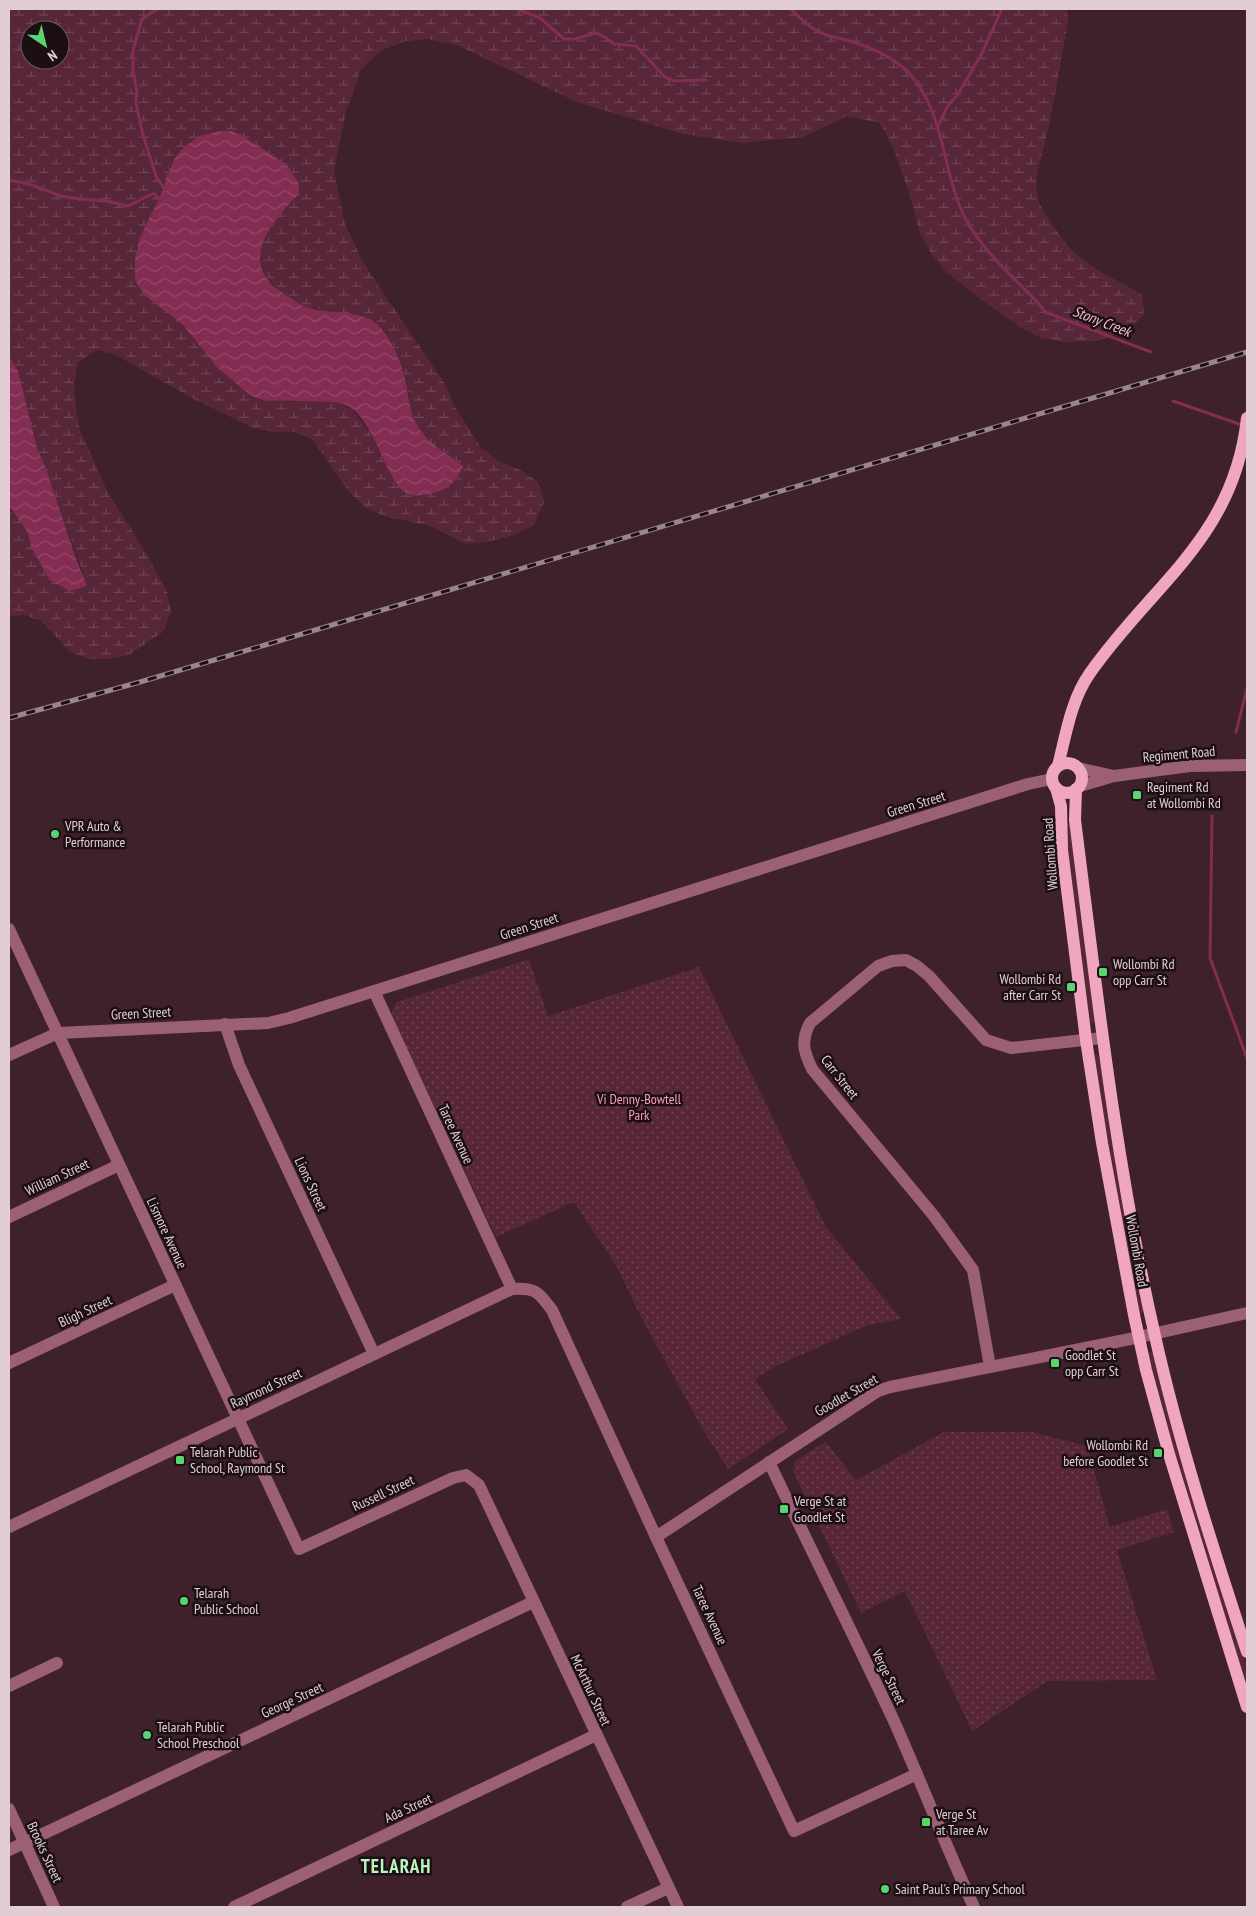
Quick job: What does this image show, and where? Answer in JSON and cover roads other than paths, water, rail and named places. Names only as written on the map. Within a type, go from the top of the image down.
[{"type":"main road","points":[[1058,766],[1072,708],[1089,674],[1200,541],[1225,498],[1240,459],[1247,418]]},
{"type":"main road","points":[[1066,734],[1082,776],[1078,787],[1067,793],[1062,792],[1054,784],[1054,770],[1066,763],[1077,767]]},
{"type":"main road","name":"Wollombi Road","points":[[1054,784],[1061,806],[1062,850],[1086,1040],[1102,1143],[1139,1338],[1169,1454],[1247,1708]]},
{"type":"main road","name":"Wollombi Road","points":[[1078,787],[1075,820],[1116,1140],[1154,1334],[1184,1449],[1247,1652]]},
{"type":"street","name":"Regiment Road","points":[[1078,787],[1114,776],[1190,766],[1247,765]]},
{"type":"street","name":"Regiment Road","points":[[1077,767],[1114,776]]},
{"type":"street","name":"Green Street","points":[[9,1055],[58,1033],[268,1023],[290,1018],[1028,784],[1054,784]]},
{"type":"street","name":"Lismore Avenue","points":[[9,929],[299,1549]]},
{"type":"street","name":"Carr Street","points":[[990,1367],[973,1270],[934,1216],[812,1069],[803,1046],[805,1033],[810,1023],[878,966],[892,961],[906,960],[930,976],[986,1040],[1012,1048],[1102,1038]]},
{"type":"street","name":"Taree Avenue","points":[[374,991],[512,1289],[526,1288],[538,1292],[552,1310],[794,1830],[917,1774]]},
{"type":"street","name":"Lions Street","points":[[225,1024],[238,1065],[374,1354]]},
{"type":"street","name":"William Street","points":[[9,1217],[119,1165]]},
{"type":"street","name":"Bligh Street","points":[[9,1363],[175,1285]]},
{"type":"street","name":"Raymond Street","points":[[9,1526],[512,1289]]},
{"type":"street","name":"Goodlet Street","points":[[656,1536],[878,1391],[890,1387],[1139,1338],[1247,1313]]},
{"type":"street","name":"Verge Street","points":[[769,1462],[892,1719],[917,1774],[948,1852],[974,1907]]},
{"type":"street","name":"Russell Street","points":[[299,1549],[453,1478],[466,1475],[479,1485]]},
{"type":"street","name":"McArthur Street","points":[[479,1485],[678,1907]]},
{"type":"street","name":"George Street","points":[[9,1850],[533,1602]]},
{"type":"street","points":[[9,1686],[57,1663]]},
{"type":"street","name":"Ada Street","points":[[234,1907],[596,1735]]},
{"type":"street","name":"Brooks Street","points":[[9,1809],[54,1907]]},
{"type":"street","points":[[626,1907],[668,1888]]},
{"type":"water","points":[[220,131],[231,131],[241,135],[287,165],[299,184],[299,194],[277,218],[262,244],[260,258],[263,271],[271,283],[303,306],[365,317],[381,328],[391,342],[401,365],[410,407],[420,430],[431,442],[463,466],[459,475],[446,488],[426,495],[411,494],[404,491],[392,476],[364,421],[348,406],[331,402],[264,400],[254,397],[218,368],[182,324],[148,298],[140,289],[135,279],[135,259],[139,239],[164,188],[166,177],[175,158],[182,149],[199,136]]},
{"type":"water","points":[[9,356],[18,371],[37,448],[87,586],[70,591],[50,580],[33,551],[27,531],[9,505]]},
{"type":"waterway","points":[[157,9],[142,19],[133,50],[133,71],[137,92],[136,103],[143,135],[156,176],[165,190]]},
{"type":"waterway","points":[[517,9],[540,18],[564,39],[575,39],[596,33],[614,44],[636,46],[665,77],[674,81],[706,80]]},
{"type":"waterway","points":[[791,9],[817,31],[881,53],[900,65],[914,79],[924,93],[937,125],[954,191],[967,221],[984,246],[1045,312],[1151,352]]},
{"type":"waterway","points":[[938,126],[947,107],[958,94],[981,55],[1002,9]]},
{"type":"waterway","points":[[9,180],[29,184],[61,196],[107,201],[128,206],[152,194],[162,199]]},
{"type":"waterway","name":"Stony Creek","points":[[1173,401],[1242,425]]},
{"type":"waterway","points":[[1236,732],[1247,688]]},
{"type":"waterway","points":[[1212,816],[1210,958],[1247,1058]]},
{"type":"railway","points":[[9,718],[140,682],[1247,352]]},
{"type":"place","name":"Regiment Rd at Wollombi Rd","points":[[1137,795]]},
{"type":"place","name":"VPR Auto & Performance","points":[[55,834]]},
{"type":"place","name":"Wollombi Rd opp Carr St","points":[[1103,972]]},
{"type":"place","name":"Wollombi Rd after Carr St","points":[[1071,987]]},
{"type":"place","name":"Goodlet St opp Carr St","points":[[1055,1363]]},
{"type":"place","name":"Wollombi Rd before Goodlet St","points":[[1158,1453]]},
{"type":"place","name":"Telarah Public School, Raymond St","points":[[180,1460]]},
{"type":"place","name":"Verge St at Goodlet St","points":[[784,1509]]},
{"type":"place","name":"Telarah Public School","points":[[184,1601]]},
{"type":"place","name":"Telarah Public School Preschool","points":[[147,1735]]},
{"type":"place","name":"Verge St at Taree Av","points":[[926,1822]]},
{"type":"place","name":"Saint Paul's Primary School","points":[[885,1889]]},
{"type":"district","name":"TELARAH","points":[[396,1866]]},
{"type":"park label","name":"Vi Denny-Bowtell Park","points":[[639,1108]]}]
